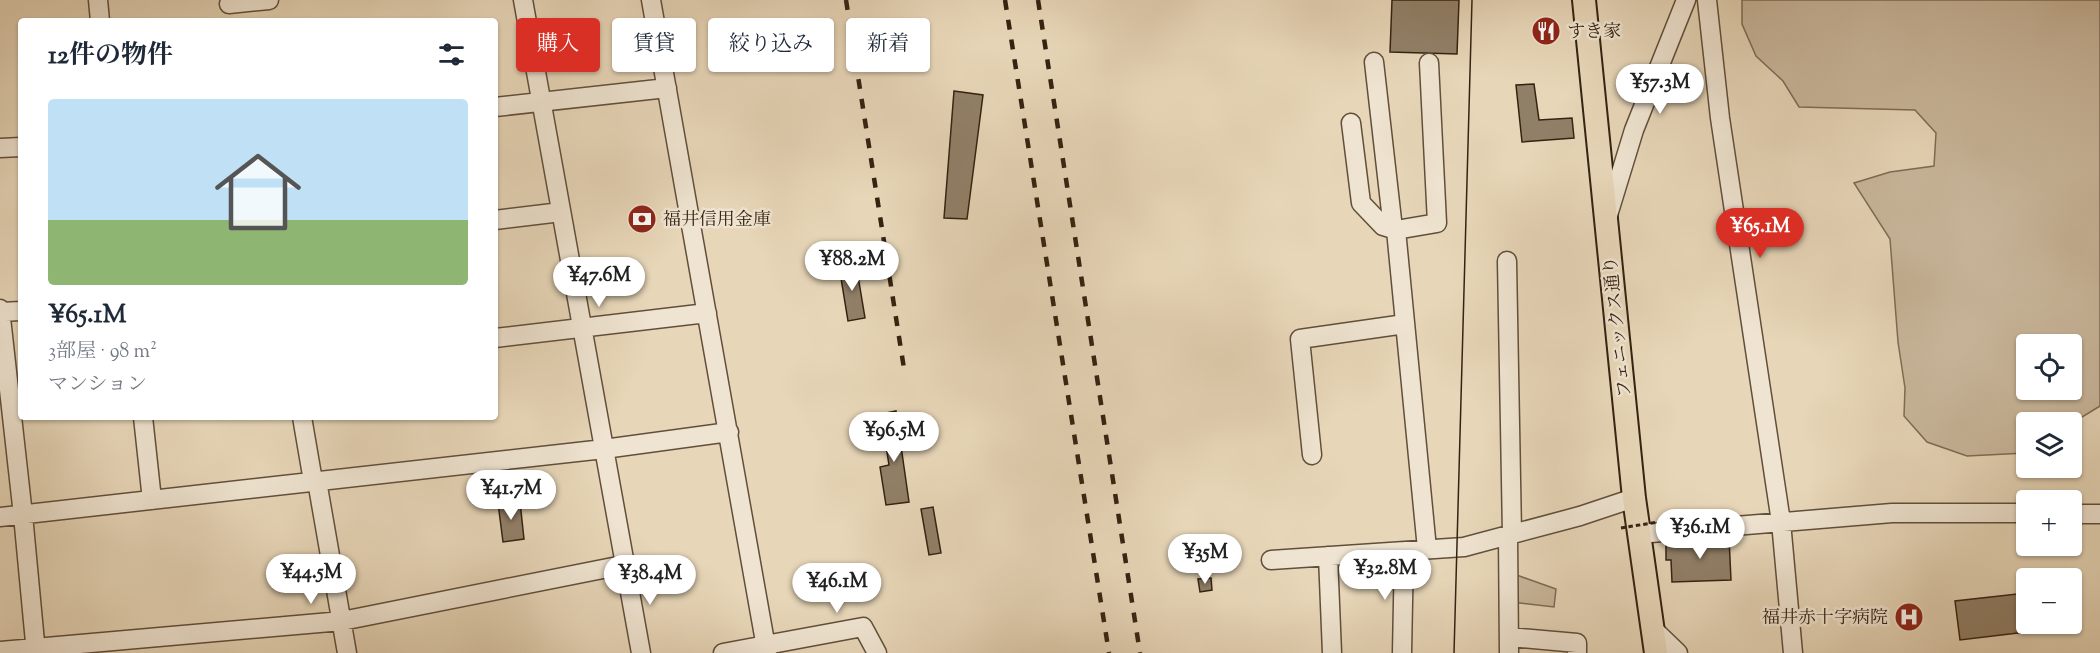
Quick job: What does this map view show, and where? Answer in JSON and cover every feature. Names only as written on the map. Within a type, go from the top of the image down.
[{"type":"main road","name":"フェニックス通り","points":[[1584,0],[1634,498],[1630,531],[1653,629],[1656,653]]},
{"type":"street","points":[[98,0],[100,18]]},
{"type":"street","points":[[230,8],[269,0]]},
{"type":"street","points":[[523,0],[623,565],[641,653]]},
{"type":"street","points":[[651,0],[767,649]]},
{"type":"street","points":[[1606,219],[1634,130],[1686,0]]},
{"type":"street","points":[[1707,0],[1720,118],[1781,522],[1793,653]]},
{"type":"street","points":[[1374,62],[1405,324],[1427,549]]},
{"type":"street","points":[[1351,123],[1361,203],[1383,226],[1394,229],[1437,223],[1428,63]]},
{"type":"street","points":[[498,107],[667,88]]},
{"type":"street","points":[[0,148],[18,147]]},
{"type":"street","points":[[498,220],[561,212]]},
{"type":"street","points":[[1508,261],[1509,645],[1577,643],[1577,653]]},
{"type":"street","points":[[18,311],[0,311],[4,388],[23,514],[36,650]]},
{"type":"street","points":[[498,338],[707,313]]},
{"type":"street","points":[[1312,455],[1300,339],[1405,324]]},
{"type":"street","points":[[143,420],[152,500]]},
{"type":"street","points":[[303,420],[347,653]]},
{"type":"street","points":[[0,517],[604,449],[729,432]]},
{"type":"street","points":[[1271,560],[1464,547],[1580,516],[1634,498]]},
{"type":"street","points":[[1630,531],[1892,513],[2016,513]]},
{"type":"street","points":[[2082,514],[2100,514]]},
{"type":"street","points":[[1402,653],[1404,551]]},
{"type":"street","points":[[1328,556],[1332,653]]},
{"type":"street","points":[[0,651],[36,650],[342,621],[623,565]]},
{"type":"street","points":[[723,653],[767,649],[863,627],[877,653]]},
{"type":"street","points":[[1653,629],[1678,653]]},
{"type":"path","points":[[1630,531],[1658,522]]},
{"type":"shaded area","points":[[1742,0],[2100,0],[2100,406],[2082,417],[2082,412],[2016,412],[2016,454],[1967,456],[1927,442],[1904,416],[1905,388],[1898,342],[1890,239],[1854,183],[1890,172],[1934,166],[1936,133],[1915,110],[1799,107],[1783,81],[1756,56],[1742,24]]},
{"type":"shaded area","points":[[1511,573],[1556,589],[1554,607],[1512,602]]},
{"type":"building","points":[[1392,0],[1459,0],[1457,54],[1390,52]]},
{"type":"building","points":[[1534,84],[1539,120],[1572,118],[1574,138],[1522,142],[1516,85]]},
{"type":"building","points":[[954,91],[983,95],[967,219],[944,218]]},
{"type":"building","points":[[856,264],[865,318],[848,321],[839,266]]},
{"type":"building","points":[[896,411],[909,502],[886,505],[880,467],[889,465],[881,414]]},
{"type":"building","points":[[520,502],[524,539],[503,542],[498,503]]},
{"type":"building","points":[[933,507],[941,553],[929,555],[921,509]]},
{"type":"building","points":[[1729,538],[1731,580],[1672,582],[1671,560],[1666,560],[1666,543]]},
{"type":"building","points":[[1211,578],[1212,590],[1200,592],[1198,579]]},
{"type":"building","points":[[2016,594],[2016,633],[1960,640],[1955,601]]},
{"type":"tram line","points":[[1454,653],[1472,0]]},
{"type":"railway","points":[[846,0],[905,375]]},
{"type":"railway","points":[[1005,0],[1109,653]]},
{"type":"railway","points":[[1038,0],[1140,653]]},
{"type":"place","name":"すき家","points":[[1546,31]]},
{"type":"place","name":"福井信用金庫","points":[[642,219]]},
{"type":"place","name":"福井赤十字病院","points":[[1909,617]]}]
